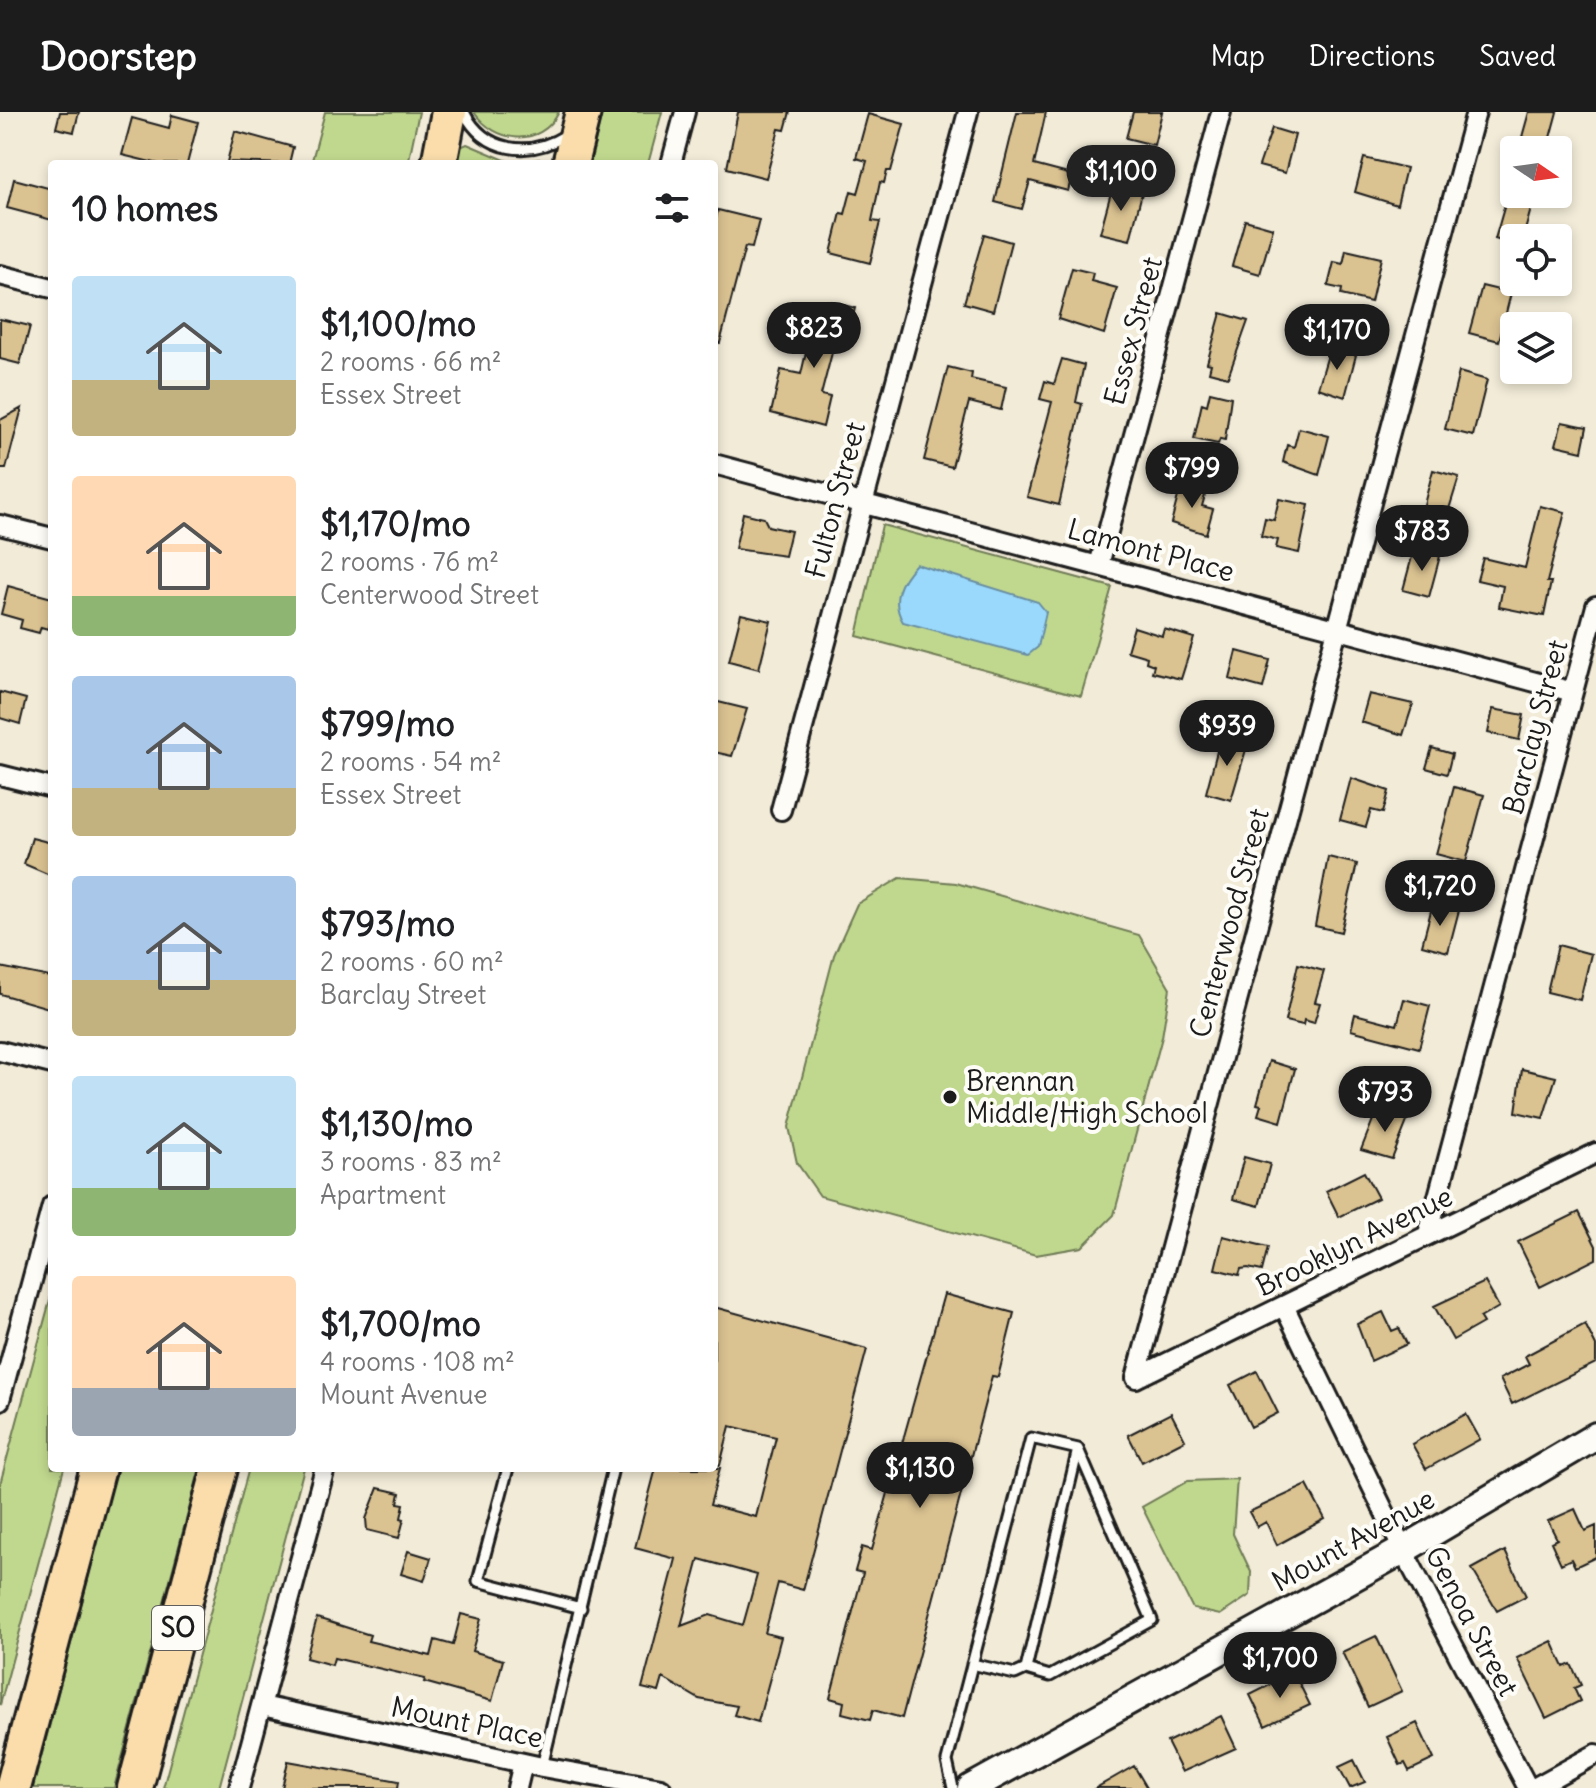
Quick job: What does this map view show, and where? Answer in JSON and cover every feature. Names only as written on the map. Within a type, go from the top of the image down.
[{"type":"highway","points":[[440,160],[449,112]]},
{"type":"highway","points":[[571,160],[581,119]]},
{"type":"highway","points":[[13,1788],[97,1472]]},
{"type":"highway","name":"SO","points":[[135,1788],[219,1472]]},
{"type":"street","points":[[672,160],[685,112]]},
{"type":"street","name":"Fulton Street","points":[[781,810],[968,112]]},
{"type":"street","name":"Essex Street","points":[[1099,565],[1221,112]]},
{"type":"street","name":"Centerwood Street","points":[[1136,1378],[1476,112]]},
{"type":"street","points":[[0,275],[48,287]]},
{"type":"street","name":"Lamont Place","points":[[718,465],[1573,692]]},
{"type":"street","points":[[0,525],[48,537]]},
{"type":"street","name":"Barclay Street","points":[[1428,1234],[1596,606]]},
{"type":"street","points":[[0,775],[48,787]]},
{"type":"street","points":[[0,1051],[48,1063]]},
{"type":"street","name":"Brooklyn Avenue","points":[[1136,1378],[1596,1153]]},
{"type":"street","points":[[0,1400],[4,1365],[48,1219]]},
{"type":"street","name":"Genoa Street","points":[[1284,1306],[1403,1550],[1528,1788]]},
{"type":"street","name":"Mount Avenue","points":[[971,1788],[1403,1550],[1596,1436]]},
{"type":"street","points":[[239,1788],[324,1472]]},
{"type":"street","name":"Mount Place","points":[[262,1706],[542,1767],[661,1788]]},
{"type":"street","points":[[1534,1788],[1596,1754]]},
{"type":"street","points":[[517,1788],[523,1763]]},
{"type":"lane","points":[[464,112],[483,136],[510,149],[543,147],[581,119]]},
{"type":"lane","points":[[953,1788],[947,1761],[1031,1438],[1078,1449]]},
{"type":"lane","points":[[1026,1669],[1078,1449]]},
{"type":"lane","points":[[972,1664],[1015,1674],[1026,1669],[1050,1676],[1152,1620],[1078,1449]]},
{"type":"lane","points":[[507,1472],[478,1581],[581,1608]]},
{"type":"lane","points":[[542,1767],[612,1472]]},
{"type":"green space","points":[[325,112],[419,112],[409,160],[312,160]]},
{"type":"green space","points":[[474,112],[559,112],[541,132],[517,138],[493,130]]},
{"type":"green space","points":[[602,112],[662,112],[649,160],[591,160]]},
{"type":"green space","points":[[467,144],[505,160],[456,160],[458,148]]},
{"type":"green space","points":[[882,525],[1112,587],[1081,696],[857,636]]},
{"type":"green space","points":[[900,878],[956,883],[1139,935],[1170,988],[1162,1037],[1114,1215],[1082,1247],[1036,1255],[820,1196],[797,1163],[789,1127],[834,955],[857,904]]},
{"type":"green space","points":[[48,1308],[48,1472],[63,1472],[0,1705],[0,1484]]},
{"type":"green space","points":[[116,1472],[199,1472],[114,1788],[33,1788]]},
{"type":"green space","points":[[248,1472],[303,1472],[219,1788],[163,1788]]},
{"type":"green space","points":[[1237,1479],[1233,1534],[1251,1572],[1250,1595],[1220,1615],[1193,1609],[1142,1507],[1188,1481]]},
{"type":"water","points":[[916,564],[1038,602],[1046,612],[1038,647],[1028,655],[903,622],[897,598],[905,577]]},
{"type":"building","points":[[60,112],[79,112],[74,132],[56,128]]},
{"type":"building","points":[[738,112],[790,112],[785,130],[779,129],[766,178],[727,168]]},
{"type":"building","points":[[1017,112],[1046,112],[1034,165],[1072,175],[1068,191],[1030,181],[1022,209],[995,202]]},
{"type":"building","points":[[1133,112],[1162,112],[1154,145],[1126,138]]},
{"type":"building","points":[[1529,112],[1557,112],[1550,136],[1522,136]]},
{"type":"building","points":[[868,114],[904,124],[891,171],[887,171],[884,183],[880,182],[872,221],[880,222],[870,263],[831,253],[841,213],[845,214],[851,191],[858,193],[867,161],[856,158]]},
{"type":"building","points":[[172,115],[198,122],[188,160],[143,160],[122,155],[132,118],[169,128]]},
{"type":"building","points":[[1272,128],[1295,135],[1285,173],[1259,166]]},
{"type":"building","points":[[235,131],[293,147],[290,160],[228,160]]},
{"type":"building","points":[[1364,158],[1406,168],[1397,205],[1355,192]]},
{"type":"building","points":[[14,179],[48,188],[48,219],[7,208]]},
{"type":"building","points":[[1113,185],[1142,193],[1130,240],[1100,233]]},
{"type":"building","points":[[1504,208],[1531,208],[1527,224],[1500,224],[1500,241],[1495,239]]},
{"type":"building","points":[[718,210],[759,220],[752,248],[745,247],[720,343]]},
{"type":"building","points":[[1245,220],[1273,228],[1260,274],[1232,266]]},
{"type":"building","points":[[984,234],[1011,242],[993,311],[964,303]]},
{"type":"building","points":[[1346,250],[1381,258],[1371,302],[1341,295],[1342,289],[1328,286],[1334,262],[1343,264]]},
{"type":"building","points":[[1072,268],[1093,273],[1091,281],[1117,288],[1104,334],[1058,319]]},
{"type":"building","points":[[1482,286],[1500,290],[1500,296],[1510,296],[1506,312],[1500,312],[1499,341],[1469,333]]},
{"type":"building","points":[[828,301],[855,308],[845,347],[834,345],[821,395],[830,397],[823,427],[771,413],[781,370],[801,374],[808,344],[812,345],[822,309],[826,310]]},
{"type":"building","points":[[1221,313],[1248,321],[1228,377],[1209,372],[1211,364],[1207,363]]},
{"type":"building","points":[[0,319],[30,326],[20,364],[0,359]]},
{"type":"building","points":[[1330,348],[1356,355],[1345,397],[1318,388]]},
{"type":"building","points":[[1062,359],[1084,365],[1076,402],[1082,404],[1059,505],[1027,497],[1052,402],[1040,399],[1045,381],[1054,384]]},
{"type":"building","points":[[948,367],[972,373],[971,379],[1006,387],[1001,410],[969,402],[952,467],[924,460]]},
{"type":"building","points":[[1459,372],[1487,380],[1473,436],[1445,429]]},
{"type":"building","points":[[1210,392],[1231,397],[1225,440],[1220,439],[1218,444],[1194,439],[1202,403],[1207,405]]},
{"type":"building","points":[[22,408],[6,469],[0,469],[0,420]]},
{"type":"building","points":[[1562,422],[1587,427],[1582,451],[1556,445]]},
{"type":"building","points":[[1299,428],[1329,436],[1319,475],[1283,462],[1287,445],[1294,447]]},
{"type":"building","points":[[1433,470],[1459,477],[1445,522],[1421,516]]},
{"type":"building","points":[[1181,485],[1206,492],[1202,506],[1213,509],[1206,534],[1171,523]]},
{"type":"building","points":[[1279,499],[1309,505],[1299,553],[1276,548],[1278,540],[1261,536],[1265,518],[1274,520]]},
{"type":"building","points":[[1540,506],[1565,512],[1547,582],[1551,582],[1544,616],[1499,607],[1503,586],[1477,580],[1483,558],[1525,568]]},
{"type":"building","points":[[743,513],[764,518],[768,526],[791,531],[785,556],[735,549]]},
{"type":"building","points":[[1414,549],[1440,556],[1429,597],[1403,590]]},
{"type":"building","points":[[8,586],[48,597],[48,629],[41,627],[39,633],[20,628],[22,620],[1,614]]},
{"type":"building","points":[[741,614],[771,621],[759,669],[729,661]]},
{"type":"building","points":[[1134,627],[1162,636],[1164,629],[1194,638],[1181,679],[1152,672],[1154,665],[1146,662],[1147,657],[1127,651]]},
{"type":"building","points":[[1237,651],[1270,660],[1263,688],[1230,679]]},
{"type":"building","points":[[0,692],[26,699],[20,724],[0,718]]},
{"type":"building","points":[[1369,694],[1413,704],[1403,735],[1361,722]]},
{"type":"building","points":[[718,702],[747,709],[732,756],[718,753]]},
{"type":"building","points":[[1493,709],[1524,715],[1519,740],[1488,733]]},
{"type":"building","points":[[1221,736],[1248,743],[1231,800],[1206,793]]},
{"type":"building","points":[[1432,748],[1452,754],[1447,774],[1426,768]]},
{"type":"building","points":[[1351,778],[1389,791],[1383,813],[1371,810],[1366,827],[1340,820]]},
{"type":"building","points":[[1454,787],[1484,795],[1466,862],[1436,854]]},
{"type":"building","points":[[32,838],[48,842],[48,874],[24,864]]},
{"type":"building","points":[[1328,857],[1357,864],[1341,932],[1315,926]]},
{"type":"building","points":[[1433,903],[1459,910],[1448,952],[1422,945]]},
{"type":"building","points":[[1558,945],[1591,954],[1580,1000],[1547,992]]},
{"type":"building","points":[[1298,964],[1324,971],[1315,1002],[1320,1003],[1314,1023],[1304,1020],[1303,1025],[1285,1021]]},
{"type":"building","points":[[0,967],[48,977],[48,1008],[0,994]]},
{"type":"building","points":[[1404,999],[1430,1006],[1419,1048],[1351,1030],[1355,1014],[1397,1025]]},
{"type":"building","points":[[1269,1061],[1295,1069],[1281,1122],[1258,1115],[1261,1105],[1257,1104]]},
{"type":"building","points":[[1522,1069],[1556,1077],[1543,1118],[1516,1112]]},
{"type":"building","points":[[1378,1107],[1408,1119],[1392,1159],[1361,1150]]},
{"type":"building","points":[[1244,1157],[1270,1164],[1259,1206],[1233,1199]]},
{"type":"building","points":[[1364,1172],[1378,1198],[1339,1217],[1326,1191]]},
{"type":"building","points":[[1579,1212],[1596,1246],[1596,1259],[1540,1287],[1518,1242]]},
{"type":"building","points":[[1223,1236],[1268,1247],[1262,1271],[1241,1269],[1239,1275],[1215,1269]]},
{"type":"building","points":[[1485,1282],[1499,1307],[1480,1318],[1483,1323],[1453,1340],[1434,1306]]},
{"type":"building","points":[[944,1294],[1014,1313],[998,1377],[992,1376],[902,1718],[873,1710],[870,1720],[842,1713],[844,1702],[830,1698],[863,1573],[855,1571],[862,1547],[872,1550]]},
{"type":"building","points":[[718,1308],[867,1349],[803,1590],[778,1583],[765,1633],[781,1637],[758,1722],[734,1715],[737,1706],[699,1699],[663,1678],[659,1692],[642,1688],[676,1559],[635,1548],[655,1472],[718,1472],[720,1468],[710,1505],[756,1517],[776,1437],[730,1426],[720,1465]],"holes":[[[699,1559],[757,1575],[743,1625],[710,1615],[681,1626]]]},
{"type":"building","points":[[1383,1312],[1392,1331],[1399,1328],[1407,1344],[1371,1361],[1357,1324]]},
{"type":"building","points":[[1585,1324],[1596,1346],[1596,1363],[1512,1404],[1500,1379],[1529,1364],[1525,1356]]},
{"type":"building","points":[[1257,1371],[1278,1413],[1251,1427],[1230,1385]]},
{"type":"building","points":[[1171,1413],[1185,1440],[1142,1462],[1128,1435]]},
{"type":"building","points":[[1466,1414],[1480,1439],[1426,1469],[1412,1444]]},
{"type":"building","points":[[1307,1485],[1325,1519],[1277,1545],[1266,1522],[1257,1527],[1249,1512]]},
{"type":"building","points":[[378,1488],[400,1493],[398,1503],[404,1504],[401,1518],[404,1519],[399,1538],[367,1530],[366,1519]]},
{"type":"building","points":[[1575,1509],[1585,1531],[1596,1526],[1596,1557],[1575,1567],[1571,1559],[1561,1564],[1551,1542],[1557,1539],[1548,1521]]},
{"type":"building","points":[[408,1551],[431,1558],[424,1581],[401,1574]]},
{"type":"building","points":[[1505,1551],[1526,1596],[1497,1611],[1472,1569]]},
{"type":"building","points":[[461,1614],[481,1619],[472,1651],[503,1660],[492,1701],[424,1682],[425,1679],[334,1658],[332,1665],[306,1658],[317,1618],[370,1635],[368,1641],[431,1656],[435,1640],[453,1645]]},
{"type":"building","points":[[1376,1636],[1402,1691],[1368,1707],[1342,1652]]},
{"type":"building","points":[[1552,1641],[1564,1667],[1571,1664],[1581,1685],[1574,1688],[1580,1701],[1546,1718],[1517,1658]]},
{"type":"building","points":[[1294,1673],[1310,1705],[1265,1726],[1250,1695]]},
{"type":"building","points":[[1221,1716],[1236,1748],[1182,1772],[1167,1742]]},
{"type":"building","points":[[1417,1723],[1434,1759],[1409,1771],[1405,1763],[1400,1765],[1387,1737]]},
{"type":"building","points":[[1354,1760],[1365,1782],[1350,1788],[1339,1767]]},
{"type":"building","points":[[288,1761],[399,1781],[398,1788],[282,1788]]},
{"type":"building","points":[[1134,1766],[1147,1788],[1096,1788]]},
{"type":"place","name":"Brennan Middle/High School","points":[[950,1097]]}]
